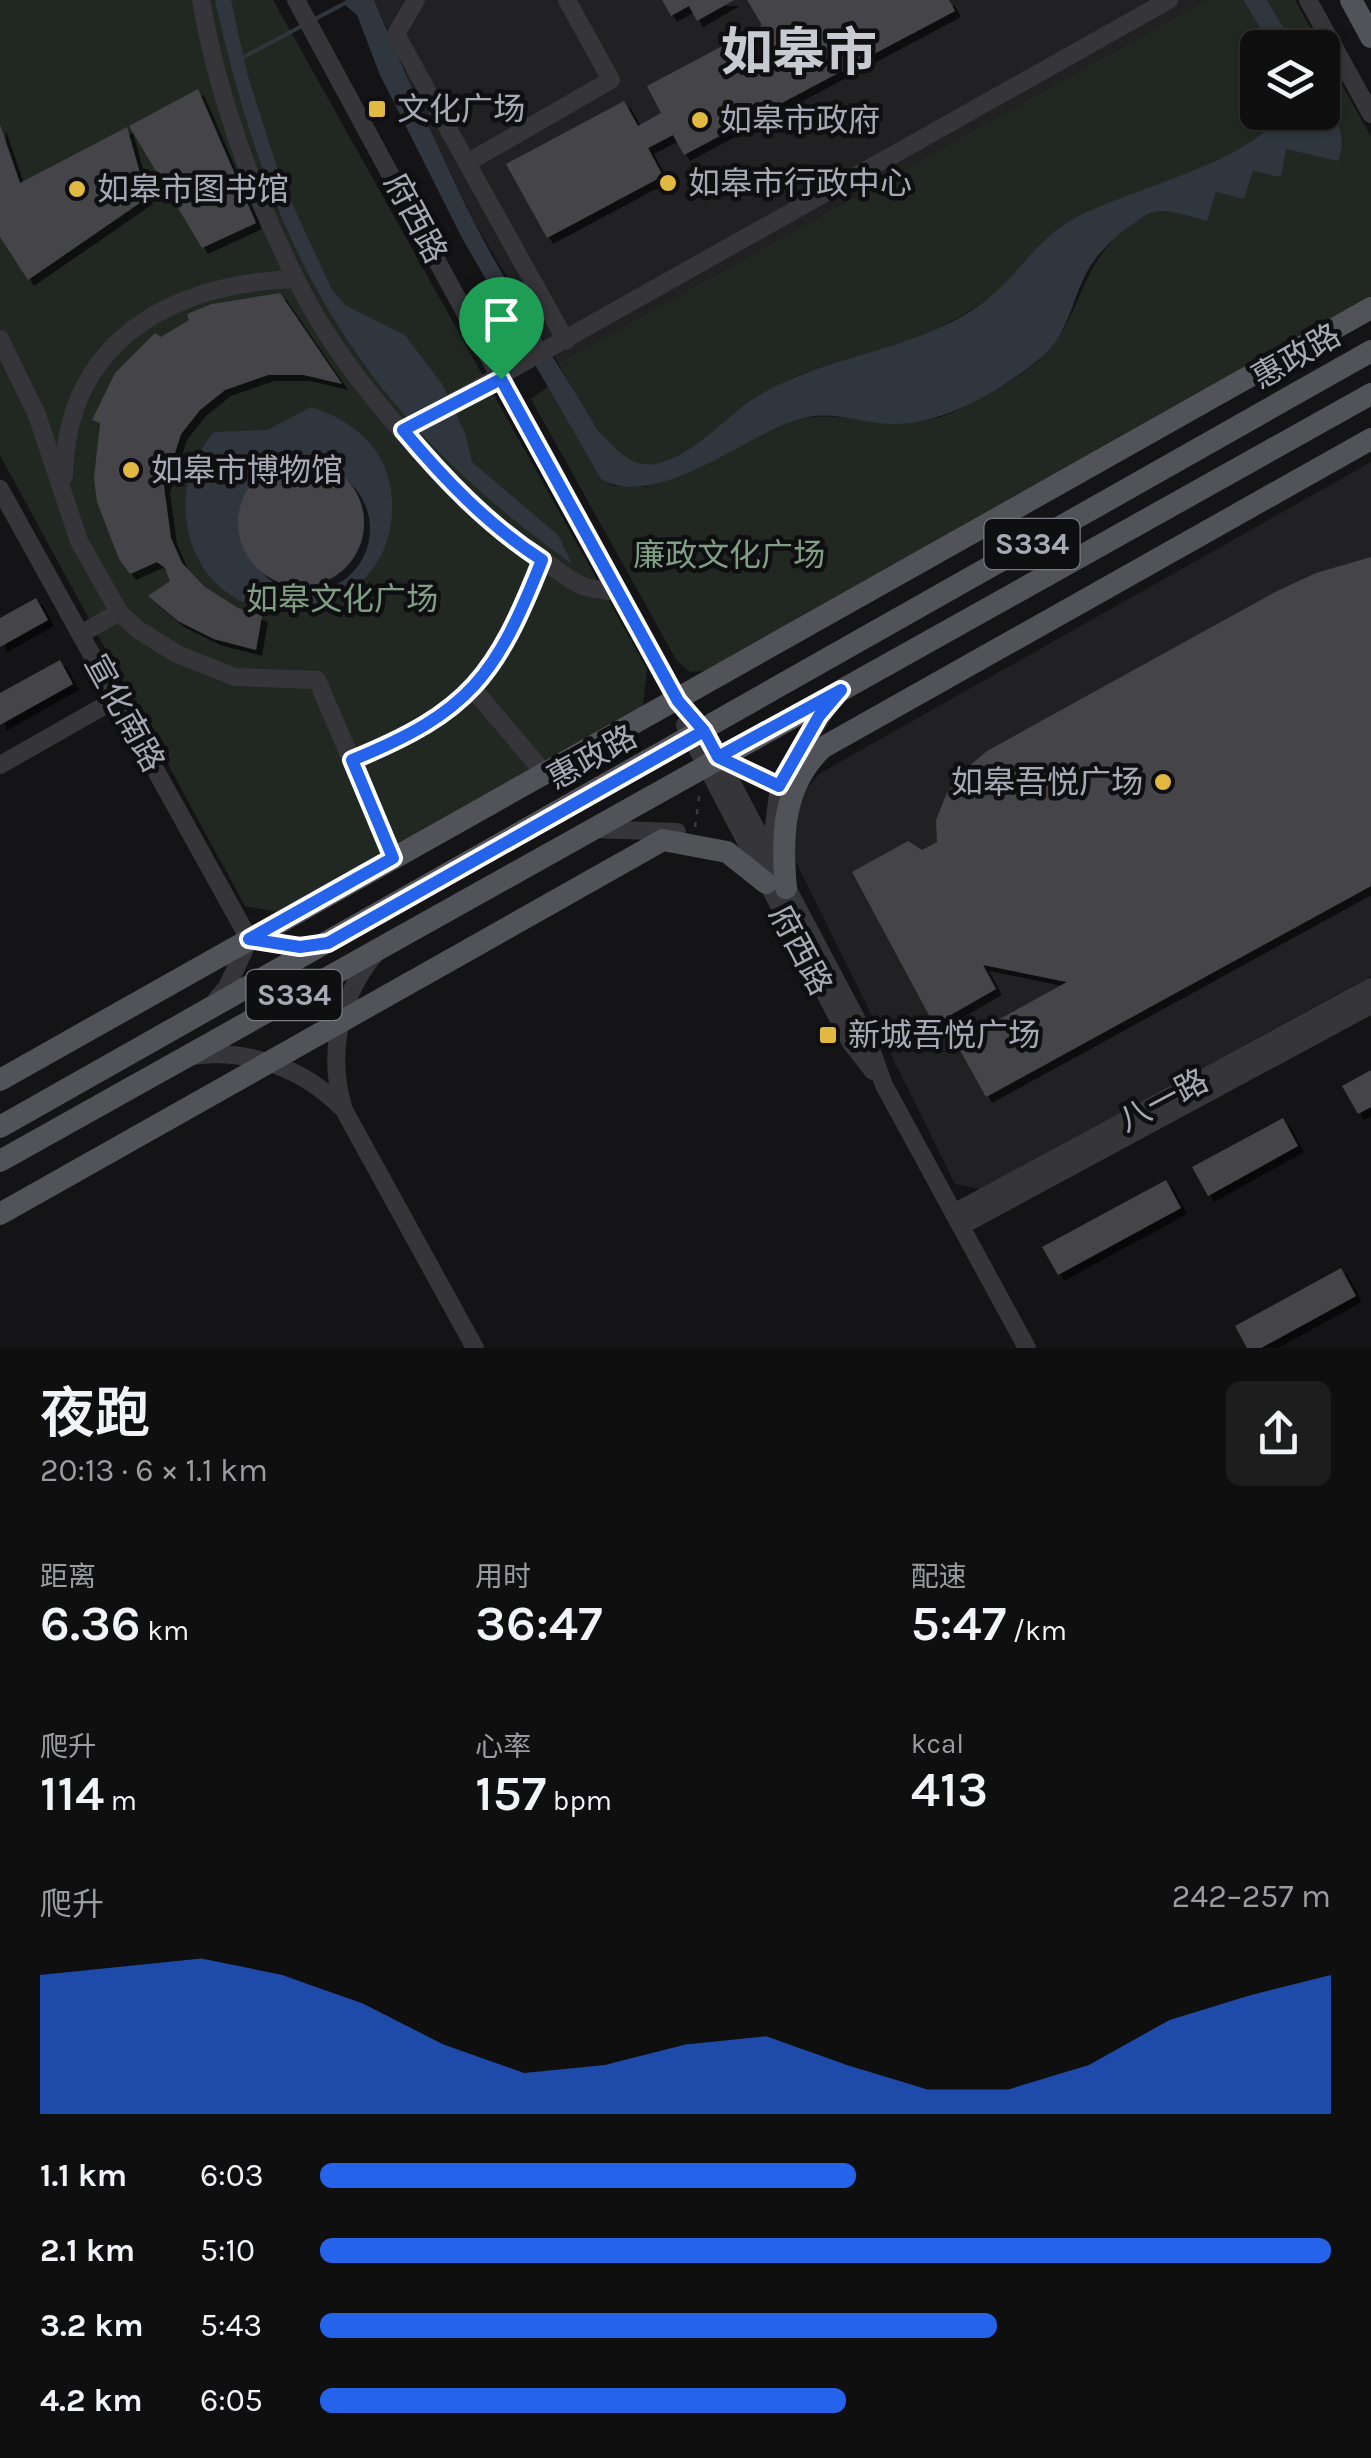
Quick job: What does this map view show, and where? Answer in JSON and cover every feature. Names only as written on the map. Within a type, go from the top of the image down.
[{"type":"main road","points":[[1351,0],[1371,37]]},
{"type":"main road","points":[[0,1080],[1371,308]]},
{"type":"main road","name":"惠政路","points":[[0,1127],[1367,351]]},
{"type":"main road","name":"惠政路","points":[[0,1161],[1371,394]]},
{"type":"main road","points":[[0,1214],[663,840],[727,852],[776,886],[784,825],[805,765],[822,748],[1371,439]]},
{"type":"street","points":[[201,0],[222,90],[296,279],[361,378],[462,495],[511,539],[584,587],[616,592]]},
{"type":"street","points":[[416,0],[396,34],[560,345]]},
{"type":"street","points":[[467,163],[612,80],[567,0]]},
{"type":"street","points":[[403,430],[501,379],[1169,0]]},
{"type":"street","points":[[1308,0],[1371,114]]},
{"type":"street","name":"府西路","points":[[304,15],[711,762],[852,1043],[884,1085],[1027,1348]]},
{"type":"street","points":[[64,492],[65,437],[75,404],[91,372],[120,340],[153,314],[204,291],[256,280],[296,279]]},
{"type":"street","points":[[0,339],[37,415],[79,542],[119,612],[137,629],[177,654],[236,677],[316,680],[393,858]]},
{"type":"street","name":"宣化南路","points":[[0,488],[249,939]]},
{"type":"street","points":[[352,760],[402,739],[474,690],[496,663],[542,560]]},
{"type":"street","points":[[81,634],[119,612]]},
{"type":"street","points":[[474,690],[545,774]]},
{"type":"street","points":[[588,829],[694,835],[762,860],[779,786],[819,716],[841,690]]},
{"type":"street","points":[[0,765],[118,698]]},
{"type":"street","points":[[206,1012],[227,988],[249,939],[300,947],[328,943]]},
{"type":"street","points":[[383,945],[364,968],[340,1024],[334,1060],[344,1110],[474,1348]]},
{"type":"street","name":"八一路","points":[[958,1220],[1371,987]]},
{"type":"street","name":"八一路","points":[[958,1220],[1371,1005]]},
{"type":"street","points":[[182,1058],[216,1053],[269,1063],[306,1078],[344,1110]]},
{"type":"path","points":[[694,835],[711,762],[779,786]]},
{"type":"shaded area","points":[[215,0],[231,0],[247,73],[280,177],[331,288],[345,305],[405,335],[442,384],[465,433],[472,462],[558,535],[572,564],[498,506],[434,447],[380,385],[334,320],[296,249],[264,173]]},
{"type":"shaded area","points":[[351,0],[374,0],[448,168],[504,276],[597,429],[624,456],[640,464],[659,463],[685,452],[753,399],[780,384],[957,319],[996,292],[1048,237],[1073,219],[1215,161],[1266,130],[1339,130],[1342,145],[1338,161],[1286,149],[1281,177],[1253,171],[1244,199],[1216,192],[1207,221],[1163,211],[1142,218],[1109,243],[1093,263],[1052,347],[1007,383],[966,406],[900,424],[807,417],[672,479],[647,486],[623,486],[601,479],[462,238],[380,75],[357,15],[344,4]]},
{"type":"shaded area","name":"如皋市行政中心","points":[[374,0],[1206,0],[558,363],[476,225],[410,90],[404,65]]},
{"type":"shaded area","points":[[1243,0],[1267,0],[1285,30],[1262,30]]},
{"type":"shaded area","points":[[311,407],[352,427],[381,460],[391,490],[388,537],[370,573],[340,597],[304,609],[266,609],[230,595],[203,567],[187,524],[187,487],[194,464],[214,432],[267,430]]},
{"type":"shaded area","points":[[1371,462],[1371,976],[980,1189],[955,1184],[792,854],[792,822],[802,796],[818,775],[845,759]]},
{"type":"green space","name":"如皋文化广场","points":[[0,0],[273,0],[647,669],[643,706],[277,912],[245,906],[0,455]]},
{"type":"green space","points":[[1206,0],[1243,0],[1262,30],[1240,30],[1240,130],[1265,130],[1216,161],[1075,218],[1047,238],[993,295],[969,311],[891,349],[786,382],[679,455],[643,465],[617,451],[593,423],[558,363]]},
{"type":"green space","points":[[1267,0],[1295,0],[1312,30],[1285,30]]},
{"type":"green space","name":"廉政文化广场","points":[[1340,81],[1371,137],[1371,302],[717,670],[690,672],[677,661],[531,399],[548,387],[601,478],[613,486],[646,487],[793,420],[834,417],[897,422],[938,418],[993,392],[1038,361],[1060,335],[1102,253],[1135,222],[1162,210],[1207,220],[1215,192],[1286,149],[1338,160]]},
{"type":"building","points":[[662,0],[734,0],[697,21],[689,6],[671,16]]},
{"type":"building","name":"如皋市政府","points":[[747,0],[949,0],[955,11],[684,155],[673,135],[648,148],[663,176],[547,238],[506,164],[624,101],[638,126],[661,113],[647,86],[762,25]]},
{"type":"building","points":[[198,89],[256,223],[202,248],[129,126]]},
{"type":"building","points":[[0,125],[20,183],[127,127],[147,198],[28,280],[0,237]]},
{"type":"building","name":"如皋市博物馆","points":[[280,293],[342,384],[304,375],[268,375],[225,390],[200,410],[181,434],[164,487],[171,538],[182,563],[205,587],[238,608],[262,616],[256,650],[214,639],[178,621],[148,596],[170,581],[165,568],[157,562],[130,574],[119,559],[97,502],[94,478],[100,423],[92,420],[115,373],[155,333],[161,337],[189,320],[187,314],[212,304]]},
{"type":"building","points":[[301,460],[325,465],[346,478],[359,499],[364,523],[359,547],[346,568],[325,581],[301,586],[277,581],[256,568],[243,547],[238,523],[243,499],[256,478],[277,465]]},
{"type":"building","name":"如皋吾悦广场","points":[[1371,557],[1371,886],[986,1097],[956,1043],[1067,982],[983,965],[996,989],[942,1020],[931,1019],[852,872],[908,841],[922,850],[937,842],[936,820],[946,795],[962,772],[987,751],[1277,591],[1316,573]]},
{"type":"building","points":[[36,598],[48,620],[0,647],[0,618]]},
{"type":"building","points":[[60,660],[73,684],[0,725],[0,693]]},
{"type":"building","points":[[1371,1070],[1371,1107],[1358,1114],[1342,1086]]},
{"type":"building","points":[[1283,1118],[1298,1146],[1208,1196],[1192,1167]]},
{"type":"building","points":[[1166,1180],[1181,1208],[1058,1275],[1042,1247]]},
{"type":"building","points":[[1341,1268],[1356,1296],[1261,1348],[1247,1348],[1235,1326]]},
{"type":"waterway","points":[[315,19],[351,0]]},
{"type":"waterway","points":[[240,59],[302,26]]},
{"type":"place","name":"文化广场","points":[[377,109]]},
{"type":"place","name":"如皋市政府","points":[[700,120]]},
{"type":"place","name":"如皋市行政中心","points":[[668,183]]},
{"type":"place","name":"如皋市图书馆","points":[[77,189]]},
{"type":"place","name":"如皋市博物馆","points":[[131,470]]},
{"type":"place","name":"如皋吾悦广场","points":[[1163,782]]},
{"type":"place","name":"新城吾悦广场","points":[[828,1035]]},
{"type":"district","name":"如皋市","points":[[799,52]]},
{"type":"route","points":[[501,379],[403,430],[462,495],[511,539],[542,560],[518,620],[496,663],[474,690],[446,713],[402,739],[352,760],[393,858],[249,939],[300,947],[328,943],[704,731],[718,757],[841,690],[819,716],[779,786],[718,757],[704,731],[678,701],[501,379]]}]
